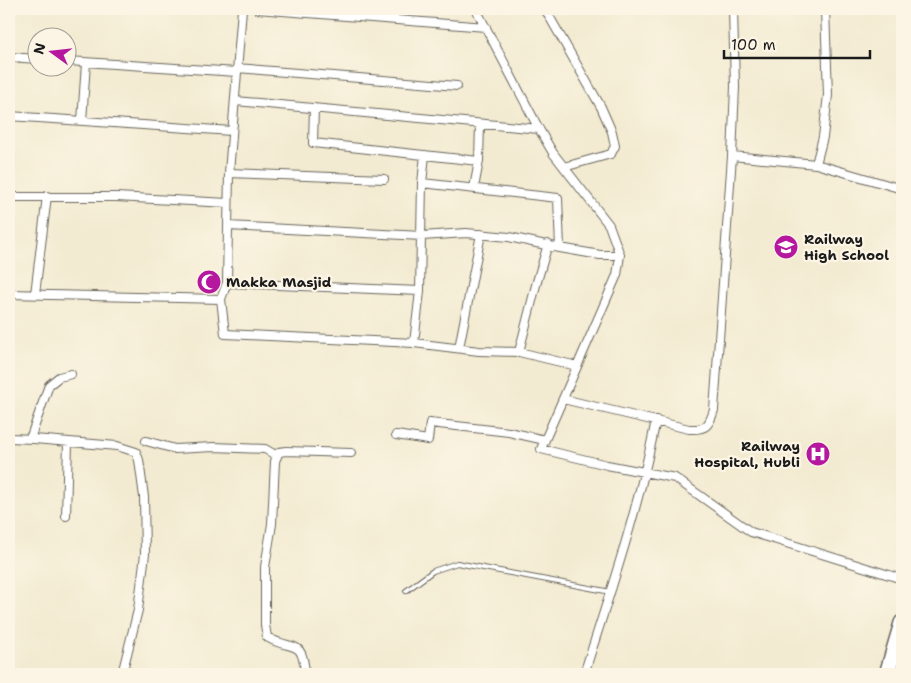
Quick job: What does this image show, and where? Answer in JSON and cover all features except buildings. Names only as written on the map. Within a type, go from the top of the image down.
[{"type":"highway","points":[[887,674],[902,624]]},
{"type":"highway","points":[[898,674],[902,659]]},
{"type":"street","points":[[242,9],[229,173],[226,283],[221,300],[225,334],[414,343],[479,351],[519,352],[578,366]]},
{"type":"street","points":[[257,9],[305,10],[486,27]]},
{"type":"street","points":[[476,9],[553,153],[609,225],[620,255],[618,274],[541,449],[675,478],[751,532],[902,579]]},
{"type":"street","points":[[545,9],[601,108],[615,141],[614,151],[611,154],[564,167]]},
{"type":"street","points":[[563,399],[689,429],[705,427],[710,422],[714,410],[732,156],[734,86],[733,9]]},
{"type":"street","points":[[816,164],[823,138],[828,95],[825,9]]},
{"type":"street","points":[[9,57],[28,58]]},
{"type":"street","points":[[78,63],[237,70],[457,86]]},
{"type":"street","points":[[82,121],[86,63]]},
{"type":"street","points":[[236,101],[539,129]]},
{"type":"street","points":[[314,108],[313,143],[479,161]]},
{"type":"street","points":[[9,116],[232,131]]},
{"type":"street","points":[[474,188],[479,161],[480,124]]},
{"type":"street","points":[[414,343],[420,291],[422,183],[425,155]]},
{"type":"street","points":[[732,156],[816,164],[902,189]]},
{"type":"street","points":[[229,173],[384,179]]},
{"type":"street","points":[[422,183],[558,198],[560,248]]},
{"type":"street","points":[[35,294],[47,196]]},
{"type":"street","points":[[9,197],[116,197],[228,203]]},
{"type":"street","points":[[228,226],[422,236],[466,233],[481,234],[509,237],[600,255],[620,255]]},
{"type":"street","points":[[459,348],[481,234]]},
{"type":"street","points":[[519,352],[548,244]]},
{"type":"street","points":[[226,283],[420,291]]},
{"type":"street","points":[[9,294],[221,300]]},
{"type":"street","points":[[30,439],[49,385],[59,377],[71,374]]},
{"type":"street","points":[[584,674],[633,518],[647,466],[656,420]]},
{"type":"street","points":[[396,435],[428,440],[430,423],[509,432],[545,440]]},
{"type":"street","points":[[9,438],[117,446],[136,452],[139,460],[144,497],[145,554],[138,610],[122,674]]},
{"type":"street","points":[[146,441],[175,449],[214,447],[265,450],[277,456]]},
{"type":"street","points":[[66,516],[68,442]]},
{"type":"street","points":[[305,674],[301,652],[294,646],[276,642],[267,637],[265,625],[265,567],[272,524],[274,461],[279,452],[286,451],[351,453]]},
{"type":"lane","points":[[406,591],[433,571],[457,563],[611,592]]},
{"type":"place","name":"Railway High School","points":[[786,247]]},
{"type":"place","name":"Makka Masjid","points":[[209,282]]},
{"type":"place","name":"Railway Hospital, Hubli","points":[[818,454]]}]
